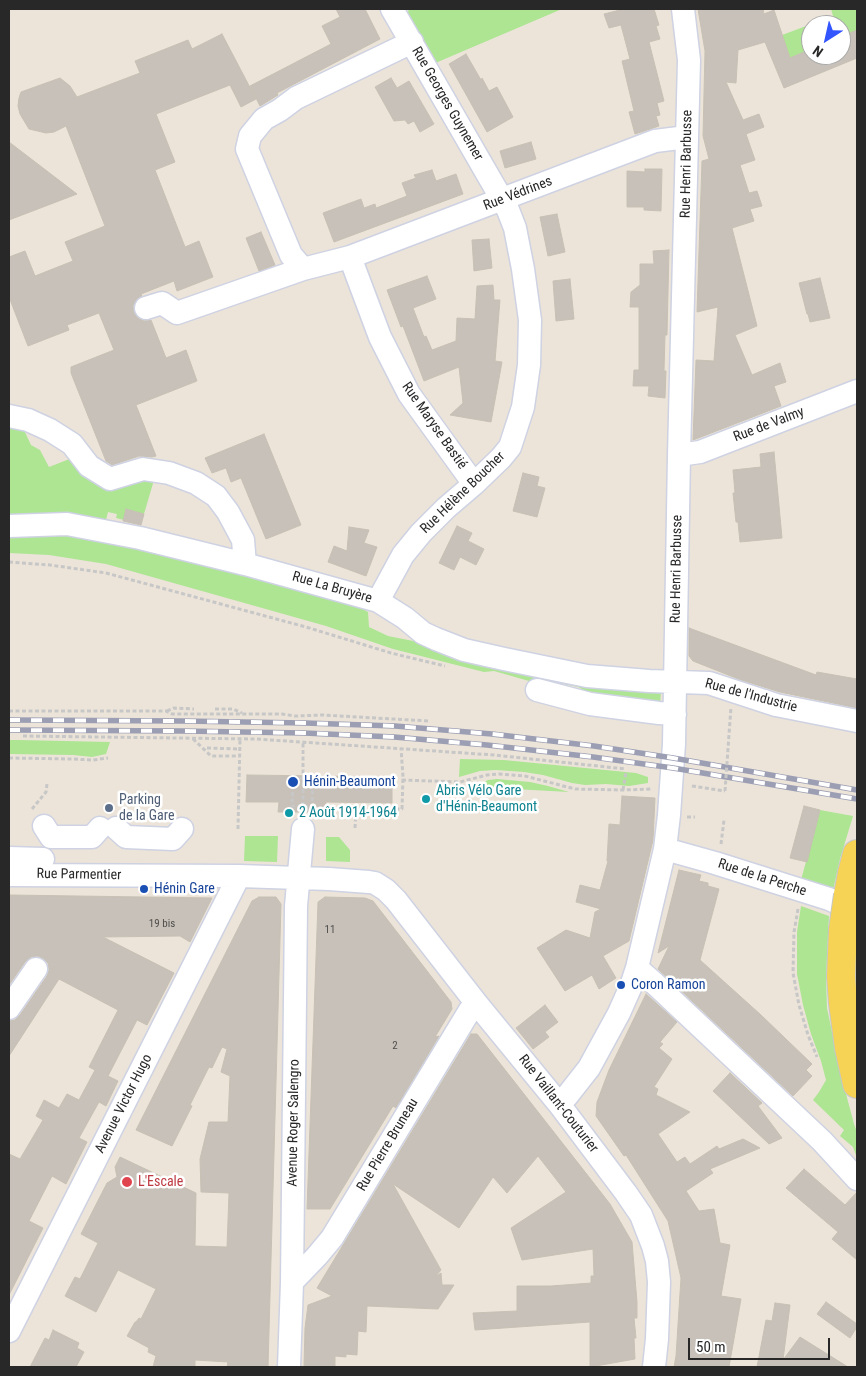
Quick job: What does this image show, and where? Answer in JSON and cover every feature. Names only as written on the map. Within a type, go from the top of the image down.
[{"type":"main road","points":[[857,854],[852,873],[850,912],[841,976],[849,1048],[857,1084]]},
{"type":"street","name":"Rue Georges Guynemer","points":[[392,9],[502,200]]},
{"type":"street","name":"Rue Henri Barbusse","points":[[559,1104],[590,1068],[619,1013],[637,968],[679,789],[675,681],[689,60],[683,9]]},
{"type":"street","points":[[303,269],[291,255],[247,149],[250,136],[264,119],[296,98],[412,42]]},
{"type":"street","name":"Rue Védrines","points":[[146,308],[162,303],[177,313],[303,269],[350,257],[656,140],[687,137]]},
{"type":"street","name":"Rue Hélène Boucher","points":[[378,602],[403,555],[420,533],[474,484],[510,447],[523,407],[529,364],[530,320],[515,228],[502,200]]},
{"type":"street","name":"Rue Maryse Bastié","points":[[350,257],[380,337],[409,394],[474,484]]},
{"type":"street","name":"Rue de Valmy","points":[[680,455],[700,452],[857,391]]},
{"type":"street","points":[[9,416],[28,420],[50,430],[72,444],[89,466],[110,479],[143,469],[169,473],[196,483],[216,496],[228,512],[243,540],[245,564]]},
{"type":"street","name":"Rue La Bruyère","points":[[9,526],[67,524],[140,538],[245,564],[378,602],[405,618],[423,632],[464,650],[587,676],[675,681]]},
{"type":"street","name":"Rue de l'Industrie","points":[[675,681],[709,683],[776,704],[857,721]]},
{"type":"street","points":[[537,690],[590,704],[675,714]]},
{"type":"street","name":"Avenue Roger Salengro","points":[[289,1367],[292,1282],[296,906],[303,820]]},
{"type":"street","points":[[44,826],[51,837],[92,837],[108,828],[126,837],[173,839],[182,829]]},
{"type":"street","name":"Rue de la Perche","points":[[665,849],[828,900],[850,912]]},
{"type":"street","points":[[9,858],[194,862],[239,876]]},
{"type":"street","name":"Rue Parmentier","points":[[9,874],[239,876],[370,882]]},
{"type":"street","name":"Avenue Victor Hugo","points":[[9,1331],[16,1297],[239,876]]},
{"type":"street","name":"Rue Vaillant-Couturier","points":[[370,882],[386,890],[396,900],[477,1004],[559,1104],[641,1215],[653,1246],[659,1282],[654,1367]]},
{"type":"street","points":[[637,968],[822,1141],[857,1179]]},
{"type":"street","points":[[9,1008],[36,969]]},
{"type":"street","name":"Rue Pierre Bruneau","points":[[292,1282],[332,1238],[470,1010],[477,1004]]},
{"type":"path","points":[[9,562],[50,565],[106,573],[306,627],[391,653],[454,668]]},
{"type":"path","points":[[402,780],[460,782],[499,774],[525,776],[575,788],[725,791],[731,707]]},
{"type":"path","points":[[9,711],[166,711],[174,708],[194,708]]},
{"type":"path","points":[[215,709],[233,709],[242,713]]},
{"type":"path","points":[[166,711],[172,714],[242,713],[308,717],[322,715],[429,721]]},
{"type":"path","points":[[23,736],[240,739],[494,755],[626,771],[622,790]]},
{"type":"path","points":[[193,739],[211,756],[240,756]]},
{"type":"path","points":[[238,828],[240,739]]},
{"type":"path","points":[[303,742],[303,820]]},
{"type":"path","points":[[207,748],[240,749]]},
{"type":"path","points":[[355,828],[356,809],[402,809],[401,748]]},
{"type":"path","points":[[9,758],[93,760],[108,758]]},
{"type":"path","points":[[293,778],[303,778],[313,778],[312,806],[292,806],[293,778]]},
{"type":"path","points":[[804,892],[798,907],[794,932],[793,973],[799,1005],[817,1057]]},
{"type":"green space","points":[[409,9],[562,9],[426,67],[403,27]]},
{"type":"green space","points":[[831,9],[857,9],[857,33],[856,31],[851,33],[851,15],[833,15]]},
{"type":"green space","points":[[801,28],[801,53],[790,58],[782,35]]},
{"type":"green space","points":[[9,426],[24,430],[31,445],[40,450],[49,467],[72,458],[141,479],[154,480],[144,514],[126,509],[124,520],[116,518],[117,514],[108,512],[106,520],[140,530],[355,605],[368,612],[369,627],[388,636],[661,690],[660,707],[594,695],[578,687],[546,680],[536,683],[494,671],[484,672],[393,649],[326,626],[106,564],[49,555],[9,553]]},
{"type":"green space","points":[[9,740],[110,742],[106,754],[92,757],[9,754]]},
{"type":"green space","points":[[460,759],[504,760],[636,773],[648,777],[648,783],[629,786],[585,785],[543,775],[496,770],[480,771],[459,777]]},
{"type":"green space","points":[[488,780],[530,782],[569,792],[477,787]]},
{"type":"green space","points":[[820,810],[853,816],[833,890],[801,880]]},
{"type":"green space","points":[[245,836],[278,836],[277,862],[244,861]]},
{"type":"green space","points":[[326,837],[339,837],[350,850],[350,862],[326,861]]},
{"type":"green space","points":[[801,906],[829,916],[826,978],[827,1008],[841,1075],[857,1132],[857,1158],[853,1147],[840,1136],[844,1130],[813,1100],[826,1080],[803,1005],[797,974],[797,932]]},
{"type":"building","points":[[336,9],[365,9],[380,39],[277,93],[278,95],[260,106],[250,86],[331,44],[322,26],[340,17]]},
{"type":"building","points":[[624,9],[654,9],[659,25],[656,26],[660,39],[649,42],[664,101],[657,103],[660,115],[656,116],[659,126],[635,134],[629,112],[634,111],[622,61],[630,59],[621,25],[609,28],[604,14]]},
{"type":"building","points":[[698,9],[763,9],[764,14],[774,10],[790,58],[801,53],[801,65],[840,65],[784,88],[765,42],[738,50],[736,83],[726,82],[743,120],[759,114],[764,127],[746,134],[755,160],[740,165],[749,193],[757,191],[762,206],[750,209],[754,221],[732,228],[757,326],[735,335],[752,375],[780,363],[786,382],[774,386],[781,406],[693,440],[696,360],[714,361],[718,307],[697,312],[702,161],[709,159],[703,136],[705,51]]},
{"type":"building","points":[[857,30],[857,58],[851,60],[851,33]]},
{"type":"building","points":[[222,34],[256,99],[241,107],[230,85],[156,114],[175,162],[155,170],[185,247],[199,241],[213,277],[177,291],[174,281],[141,294],[142,296],[136,300],[133,306],[138,318],[144,321],[151,320],[166,358],[186,350],[197,381],[136,405],[156,456],[139,456],[112,465],[106,461],[71,373],[71,367],[114,350],[99,313],[67,325],[69,330],[28,346],[9,297],[9,257],[25,251],[35,276],[73,261],[65,242],[105,226],[66,126],[54,132],[46,133],[29,129],[20,114],[19,98],[21,92],[60,78],[70,86],[77,97],[140,73],[135,61],[188,40],[192,49]]},
{"type":"building","points":[[466,54],[489,91],[497,87],[513,117],[487,132],[449,64]]},
{"type":"building","points":[[391,78],[397,88],[409,81],[434,124],[420,132],[414,121],[408,124],[405,120],[394,121],[375,87]]},
{"type":"building","points":[[9,142],[77,194],[9,220]]},
{"type":"building","points":[[531,142],[536,159],[505,168],[500,151]]},
{"type":"building","points":[[645,169],[662,169],[661,211],[644,210],[644,207],[627,207],[627,171],[645,172]]},
{"type":"building","points":[[432,170],[436,181],[456,174],[463,194],[334,242],[323,213],[361,199],[364,208],[375,204],[376,208],[407,196],[402,183],[416,178],[414,175]]},
{"type":"building","points":[[557,214],[565,252],[548,256],[540,217]]},
{"type":"building","points":[[261,232],[275,265],[259,271],[246,238]]},
{"type":"building","points":[[489,239],[492,268],[474,271],[472,240]]},
{"type":"building","points":[[669,250],[667,335],[665,335],[664,371],[666,371],[665,398],[648,396],[649,386],[633,386],[634,370],[639,370],[639,307],[630,307],[631,292],[640,285],[640,264],[654,264],[653,251]]},
{"type":"building","points":[[427,276],[436,299],[413,308],[424,337],[426,336],[432,350],[456,341],[457,318],[475,319],[477,286],[493,285],[494,300],[500,300],[495,361],[502,362],[491,422],[450,415],[463,403],[459,367],[424,381],[387,290]]},
{"type":"building","points":[[820,278],[830,318],[810,322],[799,283]]},
{"type":"building","points":[[570,279],[574,319],[556,321],[553,281]]},
{"type":"building","points":[[264,434],[301,525],[266,539],[241,478],[231,482],[226,468],[212,473],[205,458]]},
{"type":"building","points":[[774,452],[782,538],[740,542],[733,493],[735,493],[733,470],[761,467],[760,454]]},
{"type":"building","points":[[523,473],[539,477],[537,486],[545,488],[537,517],[513,511]]},
{"type":"building","points":[[126,509],[144,514],[141,525],[123,521]]},
{"type":"building","points":[[457,526],[472,533],[468,541],[484,549],[476,565],[460,557],[454,570],[439,563]]},
{"type":"building","points":[[349,527],[369,530],[364,543],[377,547],[366,576],[328,562],[334,546],[347,551]]},
{"type":"building","points":[[689,628],[816,675],[817,672],[857,679],[857,708],[780,692],[741,680],[693,661],[689,656]]},
{"type":"building","points":[[247,775],[392,777],[392,803],[326,802],[326,812],[278,812],[279,802],[246,802]]},
{"type":"building","points":[[622,796],[655,798],[653,840],[629,941],[603,956],[616,978],[599,989],[592,975],[565,991],[537,948],[566,930],[590,938],[595,912],[601,909],[576,902],[580,885],[600,890],[608,861],[609,824],[620,825]]},
{"type":"building","points":[[804,806],[820,810],[807,862],[790,858]]},
{"type":"building","points":[[679,870],[701,875],[699,881],[719,889],[700,960],[812,1064],[806,1070],[812,1076],[793,1096],[658,969],[669,946],[658,953]]},
{"type":"building","points":[[9,895],[212,898],[190,942],[180,936],[103,937],[174,973],[147,1025],[137,1020],[108,1076],[118,1081],[106,1106],[99,1102],[79,1138],[87,1142],[66,1184],[52,1176],[29,1221],[43,1228],[9,1295],[9,1154],[20,1159],[43,1120],[36,1116],[44,1100],[59,1108],[67,1094],[79,1100],[95,1070],[89,1067],[118,1010],[59,979],[9,1056],[9,1021],[15,1020],[20,1015],[47,976],[49,970],[48,963],[44,959],[38,956],[31,957],[25,962],[9,985]]},
{"type":"building","points":[[259,897],[276,897],[281,904],[268,1367],[227,1367],[228,1362],[195,1360],[195,1367],[153,1367],[156,1356],[148,1352],[149,1348],[127,1336],[135,1322],[139,1318],[141,1319],[156,1289],[118,1270],[96,1312],[65,1296],[75,1277],[80,1279],[98,1243],[81,1234],[107,1183],[117,1177],[115,1167],[120,1157],[196,1193],[195,1246],[227,1247],[229,1193],[201,1192],[200,1159],[209,1122],[228,1122],[230,1076],[221,1072],[227,1049],[222,1047],[212,1068],[209,1067],[172,1146],[136,1130],[252,901]]},
{"type":"building","points":[[325,897],[365,898],[373,901],[451,1002],[452,1009],[435,1037],[439,1036],[396,1108],[393,1106],[330,1209],[307,1209],[318,902]]},
{"type":"building","points":[[646,994],[677,1022],[660,1042],[663,1044],[659,1048],[672,1059],[654,1087],[658,1089],[656,1095],[690,1112],[658,1134],[677,1162],[685,1157],[690,1164],[717,1146],[719,1149],[743,1139],[760,1148],[710,1169],[713,1173],[686,1191],[699,1211],[714,1209],[720,1243],[730,1245],[721,1296],[741,1299],[729,1367],[674,1367],[681,1278],[668,1221],[626,1155],[624,1156],[596,1116],[597,1102],[609,1070]]},
{"type":"building","points":[[545,1005],[558,1022],[545,1032],[549,1037],[533,1049],[516,1028]]},
{"type":"building","points":[[471,1034],[477,1034],[610,1204],[632,1242],[637,1302],[637,1318],[634,1318],[636,1338],[634,1338],[635,1359],[590,1367],[590,1322],[475,1330],[473,1313],[517,1311],[517,1286],[591,1283],[591,1276],[594,1276],[593,1249],[522,1260],[511,1228],[566,1192],[538,1156],[507,1193],[493,1177],[459,1228],[393,1184],[441,1270],[435,1277],[441,1273],[442,1285],[454,1285],[438,1309],[367,1306],[366,1332],[358,1331],[357,1355],[335,1356],[335,1367],[304,1367],[305,1328],[308,1305],[332,1296],[317,1288]]},
{"type":"building","points":[[730,1073],[762,1103],[758,1106],[782,1138],[769,1144],[713,1091]]},
{"type":"building","points":[[804,1169],[845,1205],[857,1192],[857,1260],[832,1239],[838,1232],[786,1188]]},
{"type":"building","points":[[826,1302],[857,1324],[850,1338],[817,1314]]},
{"type":"building","points":[[775,1303],[790,1305],[783,1360],[800,1337],[848,1367],[757,1367],[766,1320],[772,1321]]},
{"type":"building","points":[[53,1330],[79,1343],[77,1348],[84,1352],[76,1367],[30,1367],[45,1338],[49,1340]]},
{"type":"railway","points":[[9,720],[305,723],[395,726],[492,734],[594,746],[673,758],[857,790]]},
{"type":"railway","points":[[9,730],[304,733],[394,737],[593,757],[673,768],[857,799]]},
{"type":"place","name":"Hénin-Beaumont","points":[[293,782]]},
{"type":"place","name":"Abris Vélo Gare d'Hénin-Beaumont","points":[[426,799]]},
{"type":"place","name":"Parking de la Gare","points":[[109,808]]},
{"type":"place","name":"2 Août 1914-1964","points":[[289,813]]},
{"type":"place","name":"Hénin Gare","points":[[144,889]]},
{"type":"place","name":"Coron Ramon","points":[[621,985]]},
{"type":"place","name":"L'Escale","points":[[127,1182]]}]
